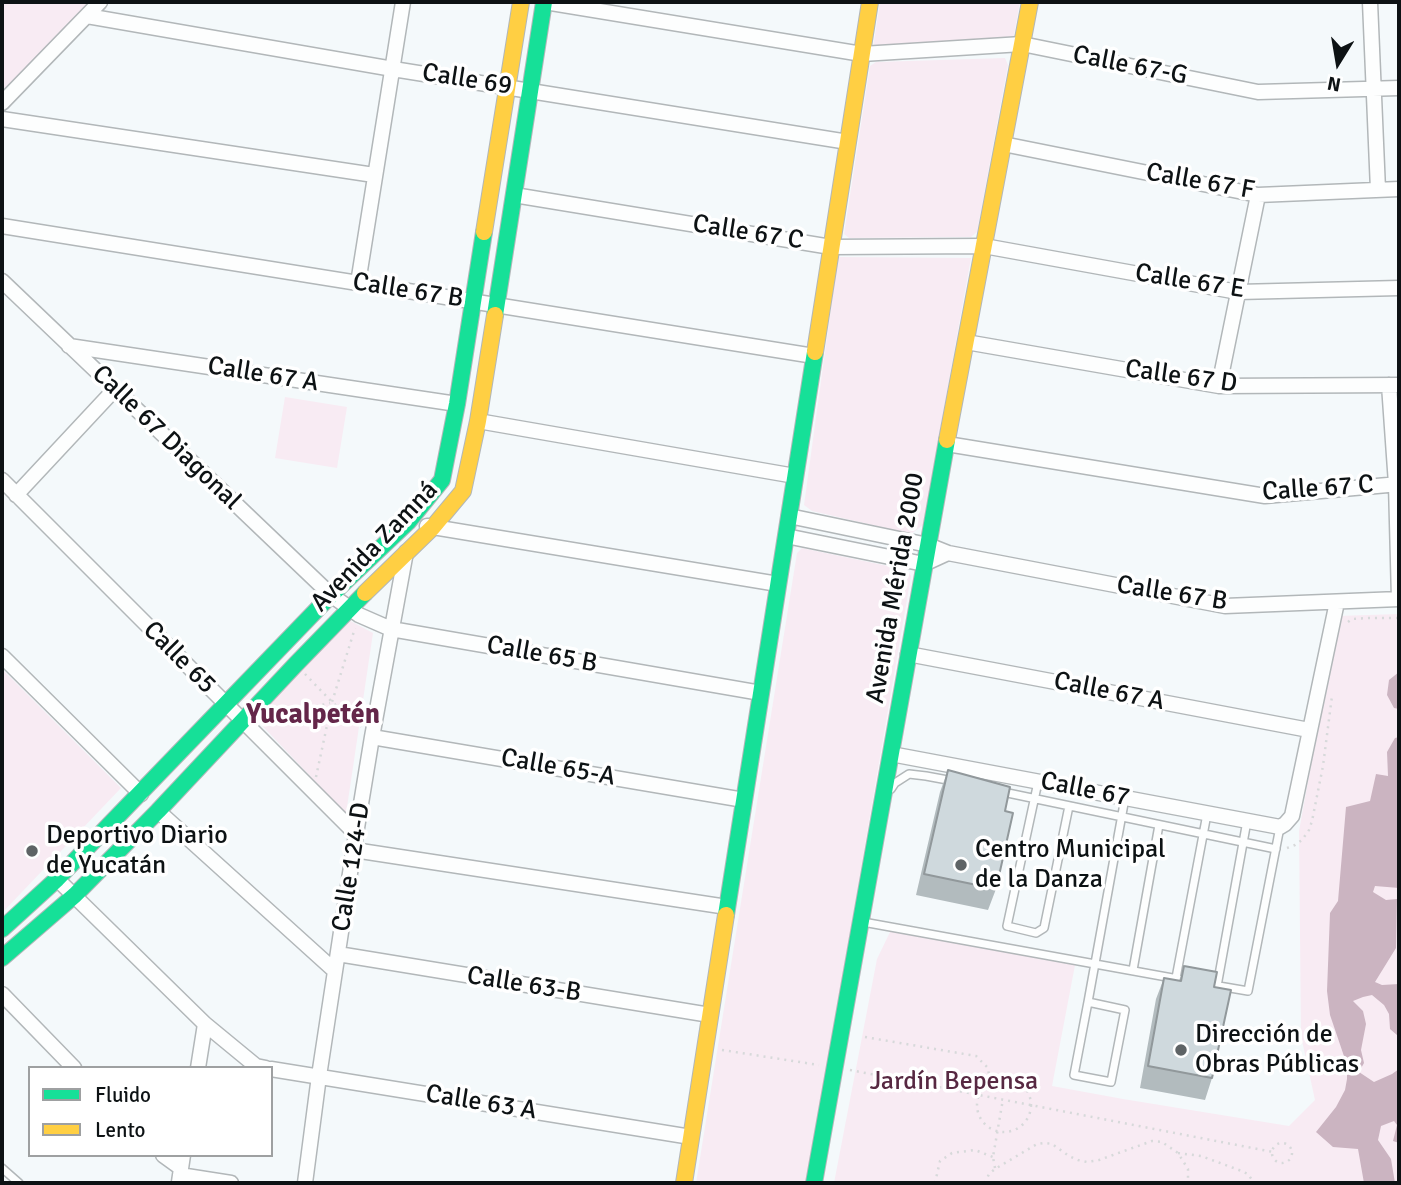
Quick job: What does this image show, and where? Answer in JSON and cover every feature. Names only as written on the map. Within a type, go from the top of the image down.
[{"type":"main road","name":"Avenida Zamná","points":[[2,929],[57,879],[331,595],[408,522],[442,480],[474,302],[521,2]]},
{"type":"main road","name":"Avenida Zamná","points":[[4,950],[75,895],[243,723],[296,664],[355,612],[463,491],[478,421],[544,2]]},
{"type":"main road","points":[[684,1183],[870,2]]},
{"type":"main road","name":"Avenida Mérida 2000","points":[[814,1183],[924,565],[1030,2]]},
{"type":"street","points":[[2,103],[100,2]]},
{"type":"street","points":[[358,283],[403,2]]},
{"type":"street","name":"Calle 67-G","points":[[544,2],[862,54],[1022,44],[1258,92],[1399,88]]},
{"type":"street","points":[[1370,2],[1378,190]]},
{"type":"street","name":"Calle 69","points":[[87,16],[393,69],[848,142]]},
{"type":"street","points":[[2,119],[374,175]]},
{"type":"street","name":"Calle 67 F","points":[[1003,144],[1258,195],[1399,189]]},
{"type":"street","name":"Calle 67 C","points":[[514,195],[831,247],[984,246]]},
{"type":"street","points":[[1219,386],[1258,195]]},
{"type":"street","name":"Calle 67 B","points":[[2,226],[814,356]]},
{"type":"street","name":"Calle 67 E","points":[[984,246],[1238,292],[1399,288]]},
{"type":"street","name":"Calle 67 Diagonal","points":[[2,281],[331,595]]},
{"type":"street","name":"Calle 67 D","points":[[966,342],[1219,386],[1394,385]]},
{"type":"street","name":"Calle 67 A","points":[[69,346],[457,404]]},
{"type":"street","points":[[1394,385],[1399,599]]},
{"type":"street","points":[[16,495],[115,389]]},
{"type":"street","points":[[478,421],[795,476]]},
{"type":"street","name":"Calle 67 C","points":[[947,444],[1265,496],[1398,484]]},
{"type":"street","name":"Calle 65","points":[[2,480],[356,834]]},
{"type":"street","points":[[789,516],[928,545]]},
{"type":"street","points":[[408,522],[778,584]]},
{"type":"street","points":[[786,536],[924,565],[948,553]]},
{"type":"street","name":"Calle 67 B","points":[[928,545],[948,553],[1225,606],[1399,599]]},
{"type":"street","name":"Calle 124-D","points":[[305,1183],[356,834],[406,552]]},
{"type":"street","name":"Calle 65 B","points":[[331,595],[355,612],[391,629],[761,693]]},
{"type":"street","points":[[1280,827],[1293,816],[1337,602]]},
{"type":"street","name":"Calle 67 A","points":[[908,654],[1310,730]]},
{"type":"street","points":[[2,656],[141,794]]},
{"type":"street","name":"Calle 65-A","points":[[372,737],[744,800]]},
{"type":"street","name":"Calle 67","points":[[891,754],[1280,827]]},
{"type":"street","points":[[158,811],[335,971]]},
{"type":"street","points":[[354,850],[727,907]]},
{"type":"street","points":[[57,879],[205,1024],[256,1066]]},
{"type":"street","name":"Calle 63-B","points":[[338,954],[710,1015]]},
{"type":"street","points":[[2,994],[72,1066]]},
{"type":"street","points":[[198,1066],[205,1024]]},
{"type":"street","name":"Calle 63 A","points":[[273,1069],[691,1137]]},
{"type":"street","points":[[165,1157],[181,1170],[231,1183]]},
{"type":"lane","points":[[882,803],[895,783],[909,774],[966,784]]},
{"type":"lane","points":[[1038,781],[1007,926],[1037,933],[1044,928],[1069,806]]},
{"type":"lane","points":[[993,790],[1276,849]]},
{"type":"lane","points":[[1088,1002],[1125,1010],[1111,1082],[1074,1075],[1125,798]]},
{"type":"lane","points":[[1176,978],[1208,813]]},
{"type":"lane","points":[[1216,986],[1247,821]]},
{"type":"lane","points":[[1133,970],[1159,825]]},
{"type":"lane","points":[[861,921],[1248,991],[1280,827]]},
{"type":"lane","points":[[2,1168],[19,1183]]},
{"type":"path","points":[[313,792],[355,612]]},
{"type":"path","points":[[1345,628],[1352,619],[1399,618]]},
{"type":"path","points":[[296,664],[332,702],[372,737]]},
{"type":"path","points":[[1276,849],[1295,845],[1309,830],[1323,766],[1333,689]]},
{"type":"path","points":[[243,723],[332,702]]},
{"type":"path","points":[[865,1037],[976,1056],[988,1068],[990,1082]]},
{"type":"path","points":[[705,1047],[1003,1099],[1273,1152]]},
{"type":"path","points":[[1008,1078],[1024,1086],[1029,1094],[1031,1112],[1020,1127],[1003,1132],[987,1126],[981,1120],[977,1103],[983,1087],[990,1082],[1008,1078]]},
{"type":"path","points":[[995,1169],[993,1157],[1003,1099]]},
{"type":"path","points":[[985,1183],[995,1169],[1037,1144],[1052,1144],[1077,1160],[1087,1162],[1152,1141],[1162,1142],[1178,1153],[1188,1169],[1188,1183]]},
{"type":"path","points":[[1282,1143],[1290,1148],[1292,1154],[1287,1162],[1281,1163],[1276,1161],[1273,1152],[1276,1146],[1282,1143]]},
{"type":"path","points":[[935,1183],[940,1161],[952,1153],[975,1150],[993,1157]]},
{"type":"path","points":[[1178,1153],[1201,1156],[1239,1170],[1248,1174],[1254,1183]]},
{"type":"green space","points":[[2,2],[89,2],[2,93]]},
{"type":"green space","points":[[880,2],[1020,2],[1013,40],[873,48]]},
{"type":"green space","points":[[1005,58],[1008,65],[977,232],[971,237],[849,238],[844,234],[870,66],[876,62]]},
{"type":"green space","points":[[838,257],[971,258],[923,525],[911,534],[812,511],[804,505]]},
{"type":"green space","points":[[285,397],[347,407],[337,468],[275,458]]},
{"type":"green space","points":[[802,548],[907,570],[911,576],[807,1183],[696,1183],[797,553]]},
{"type":"green space","name":"Jardín Bepensa","points":[[1399,614],[1399,1183],[834,1183],[877,959],[891,930],[1075,965],[1052,1086],[1289,1126],[1315,1100],[1301,1036],[1299,831],[1338,616]]},
{"type":"green space","points":[[343,617],[373,633],[346,814],[253,716]]},
{"type":"green space","name":"Deportivo Diario de Yucatán","points":[[2,669],[121,788],[2,913]]},
{"type":"shaded area","points":[[1399,672],[1399,709],[1394,708],[1387,695],[1389,680]]},
{"type":"shaded area","points":[[1399,737],[1399,888],[1375,886],[1373,892],[1386,900],[1397,899],[1396,948],[1375,982],[1382,985],[1399,984],[1399,1034],[1390,1029],[1389,1014],[1384,1005],[1372,995],[1353,1001],[1363,1011],[1366,1024],[1361,1050],[1364,1063],[1359,1072],[1374,1082],[1399,1069],[1399,1143],[1393,1141],[1397,1125],[1394,1121],[1381,1126],[1378,1140],[1391,1159],[1395,1183],[1364,1183],[1358,1149],[1333,1147],[1316,1132],[1336,1107],[1345,1090],[1347,1079],[1347,1065],[1330,1015],[1327,991],[1330,913],[1338,901],[1346,807],[1370,801],[1376,774],[1388,776],[1387,752],[1395,738]]},
{"type":"building","name":"Centro Municipal de la Danza","points":[[948,770],[1010,787],[1005,811],[1013,813],[996,889],[924,874]]},
{"type":"building","name":"Dirección de Obras Públicas","points":[[1184,966],[1217,972],[1214,987],[1231,990],[1212,1078],[1148,1066],[1164,978],[1181,981]]},
{"type":"traffic: fast","points":[[495,315],[544,2]]},
{"type":"traffic: fast","points":[[2,929],[57,879],[331,595],[408,522],[442,480],[484,232]]},
{"type":"traffic: fast","points":[[726,915],[815,352]]},
{"type":"traffic: fast","points":[[814,1183],[947,440]]},
{"type":"traffic: fast","points":[[2,958],[75,895],[365,593]]},
{"type":"traffic: slow","points":[[484,232],[521,2]]},
{"type":"traffic: slow","points":[[815,352],[870,2]]},
{"type":"traffic: slow","points":[[947,440],[1030,2]]},
{"type":"traffic: slow","points":[[365,593],[433,527],[463,491],[478,421],[495,315]]},
{"type":"traffic: slow","points":[[684,1183],[726,915]]},
{"type":"place","name":"Deportivo Diario de Yucatán","points":[[32,851]]},
{"type":"place","name":"Centro Municipal de la Danza","points":[[961,865]]},
{"type":"place","name":"Dirección de Obras Públicas","points":[[1181,1050]]},
{"type":"district","name":"Yucalpetén","points":[[313,716]]}]
